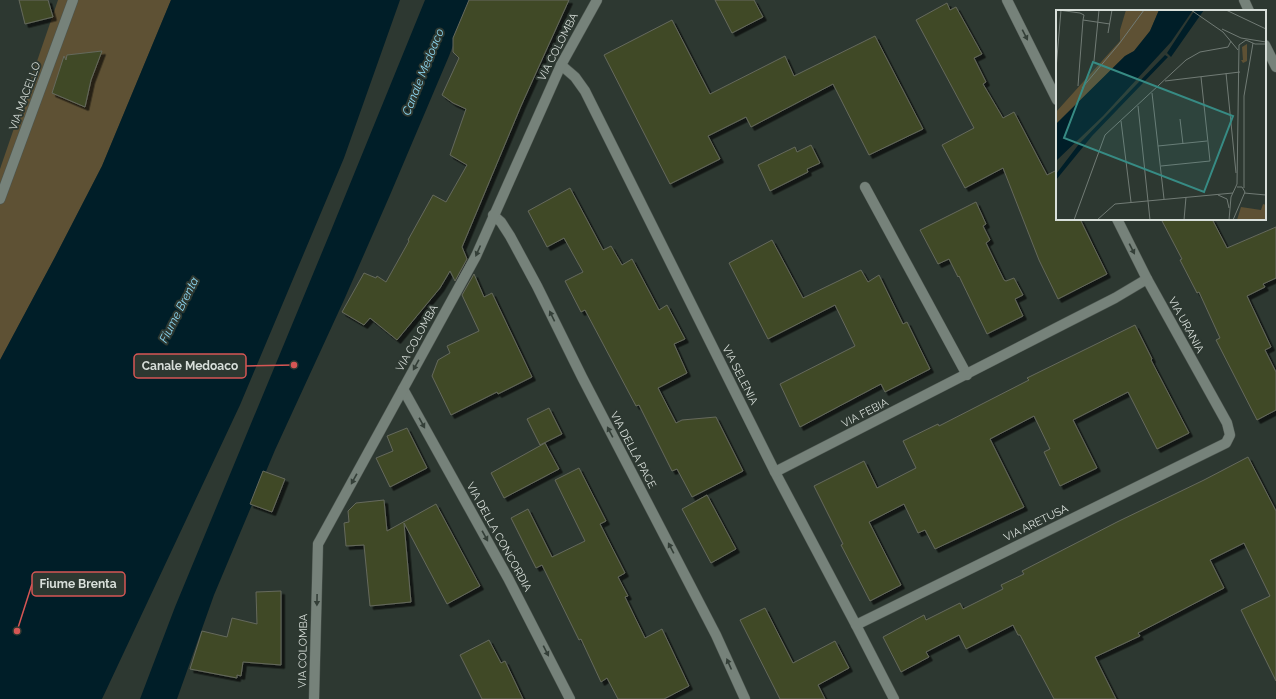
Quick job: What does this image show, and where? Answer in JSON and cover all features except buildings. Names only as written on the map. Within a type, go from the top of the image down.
[{"type":"street","name":"VIA MACELLO","points":[[0,199],[73,0]]},
{"type":"street","name":"VIA COLOMBA","points":[[314,699],[318,544],[476,256],[561,65],[597,0]]},
{"type":"street","points":[[1007,0],[1056,98]]},
{"type":"street","points":[[1244,0],[1249,10]]},
{"type":"street","points":[[1266,47],[1276,67]]},
{"type":"street","name":"VIA SELENIA","points":[[561,65],[575,77],[585,91],[775,472],[894,699]]},
{"type":"street","points":[[866,187],[967,375]]},
{"type":"street","name":"VIA DELLA PACE","points":[[494,215],[501,222],[510,236],[537,286],[582,377],[716,635],[745,699]]},
{"type":"street","name":"VIA URANIA","points":[[1118,220],[1147,279],[1227,423],[1230,435],[1226,443]]},
{"type":"street","name":"VIA FEBIA","points":[[775,472],[967,375],[1147,279]]},
{"type":"street","name":"VIA DELLA CONCORDIA","points":[[403,388],[508,578],[570,699]]},
{"type":"street","name":"VIA ARETUSA","points":[[856,625],[1226,443]]},
{"type":"shaded area","points":[[58,0],[171,0],[102,166],[0,360],[0,169]]},
{"type":"water","points":[[171,0],[400,0],[344,158],[240,405],[102,699],[0,699],[0,360],[102,166]]},
{"type":"water","name":"Canale Medoaco","points":[[425,0],[470,0],[449,56],[390,195],[344,300],[275,450],[214,595],[177,699],[140,699],[175,607]]},
{"type":"place","name":"Canale Medoaco","points":[[294,365]]},
{"type":"place","name":"Fiume Brenta","points":[[17,631]]}]
